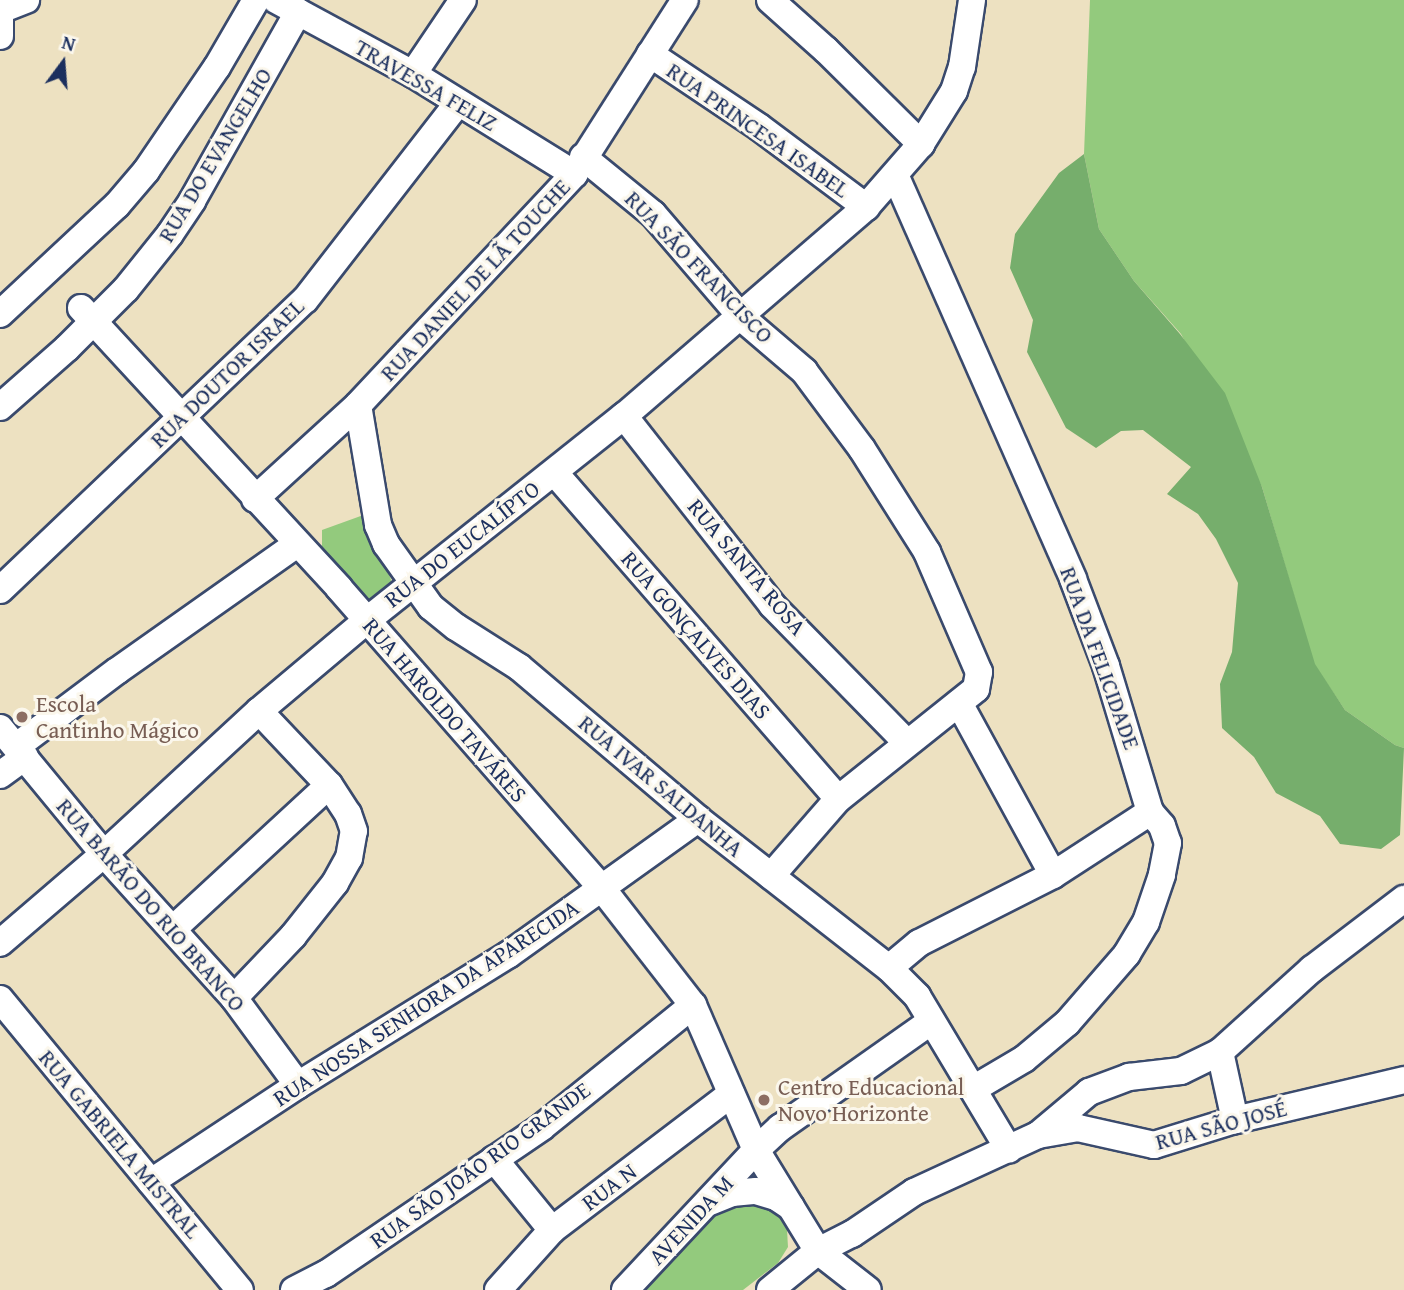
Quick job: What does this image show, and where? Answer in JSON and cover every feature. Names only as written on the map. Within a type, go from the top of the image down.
[{"type":"street","points":[[0,24],[26,0]]},
{"type":"street","points":[[0,314],[117,205],[146,171],[217,67],[256,0]]},
{"type":"street","points":[[413,75],[463,0]]},
{"type":"street","name":"RUA DANIEL DE LÃ TOUCHE","points":[[255,499],[358,405],[578,165],[685,0]]},
{"type":"street","points":[[770,0],[826,50],[921,144]]},
{"type":"street","name":"RUA DO EUCALÍPTO","points":[[0,943],[104,854],[259,711],[366,621],[624,416],[742,318],[866,207],[896,177],[921,144],[954,91],[962,67],[972,0]]},
{"type":"street","name":"TRAVESSA FELIZ","points":[[287,6],[413,75],[458,103],[578,165]]},
{"type":"street","name":"RUA DO EVANGELHO","points":[[0,407],[87,314],[126,289],[192,201],[287,6]]},
{"type":"street","name":"RUA PRINCESA ISABEL","points":[[649,54],[759,127],[866,207]]},
{"type":"street","name":"RUA DOUTOR ISRAEL","points":[[0,590],[305,300],[458,103]]},
{"type":"street","name":"RUA SÃO FRANCISCO","points":[[578,165],[653,215],[742,318],[804,371],[862,449],[927,552],[979,672],[976,689],[959,703]]},
{"type":"street","name":"RUA DA FELICIDADE","points":[[896,177],[1073,579],[1106,666],[1150,812],[1162,827],[1168,843],[1162,875],[1146,922],[1127,954],[1067,1023],[1024,1059],[973,1088]]},
{"type":"street","name":"RUA HAROLDO TAVÁRES","points":[[87,314],[297,544],[601,887],[693,1005],[756,1150],[818,1251]]},
{"type":"street","name":"RUA IVAR SALDANHA","points":[[358,405],[378,525],[386,544],[431,607],[456,627],[519,667],[698,819],[889,968],[917,996],[930,1022],[1009,1150]]},
{"type":"street","name":"RUA SANTA ROSA","points":[[624,416],[772,605],[906,742]]},
{"type":"street","name":"RUA GONÇALVES DIAS","points":[[554,472],[838,799]]},
{"type":"street","points":[[0,775],[14,744],[297,544]]},
{"type":"street","points":[[771,876],[838,799],[906,742],[959,703],[1053,875]]},
{"type":"street","points":[[234,998],[293,936],[335,883],[349,859],[354,831],[348,814],[329,785],[259,711]]},
{"type":"street","name":"RUA BARÃO DO RIO BRANCO","points":[[14,744],[104,854],[234,998],[298,1085]]},
{"type":"street","points":[[173,929],[329,785]]},
{"type":"street","points":[[889,968],[919,943],[1053,875],[1150,812]]},
{"type":"street","name":"RUA NOSSA SENHORA DA APARECIDA","points":[[151,1182],[298,1085],[508,955],[698,819]]},
{"type":"street","points":[[776,1285],[818,1251],[852,1234],[914,1192],[1038,1135],[1074,1102],[1108,1083],[1181,1071],[1220,1052],[1312,969],[1404,899]]},
{"type":"street","name":"RUA GABRIELA MISTRAL","points":[[0,999],[240,1290]]},
{"type":"street","name":"RUA SÃO JOÃO RIO GRANDE","points":[[294,1290],[326,1274],[542,1127],[693,1005]]},
{"type":"street","name":"AVENIDA M","points":[[625,1290],[756,1150],[780,1128],[930,1022]]},
{"type":"street","points":[[1220,1052],[1235,1120]]},
{"type":"street","name":"RUA SÃO JOSÉ","points":[[1038,1135],[1078,1128],[1154,1145],[1235,1120],[1404,1080]]},
{"type":"street","name":"RUA N","points":[[513,1285],[552,1230],[731,1094]]},
{"type":"street","points":[[494,1159],[552,1230]]},
{"type":"street","points":[[705,1205],[732,1193],[756,1191],[776,1197],[794,1213],[800,1246],[776,1285]]},
{"type":"street","points":[[818,1251],[868,1290]]},
{"type":"green space","points":[[1090,0],[1404,0],[1404,748],[1395,745],[1345,710],[1314,664],[1262,487],[1181,334],[1134,281],[1099,229],[1084,154]]},
{"type":"green space","points":[[1084,154],[1099,229],[1134,281],[1180,334],[1225,393],[1262,487],[1315,664],[1345,710],[1395,745],[1404,748],[1400,835],[1381,849],[1340,844],[1320,816],[1276,793],[1254,757],[1222,728],[1220,684],[1232,652],[1238,583],[1216,539],[1198,514],[1167,494],[1191,467],[1143,430],[1121,431],[1096,448],[1066,428],[1027,352],[1033,320],[1010,268],[1015,234],[1059,173]]},
{"type":"green space","points":[[369,513],[393,586],[364,609],[322,560],[322,530]]},
{"type":"green space","points":[[750,1195],[779,1214],[787,1230],[788,1247],[778,1263],[743,1290],[637,1290],[718,1208]]},
{"type":"place","name":"Escola Cantinho Mágico","points":[[22,717]]},
{"type":"place","name":"Centro Educacional Novo Horizonte","points":[[764,1100]]}]
